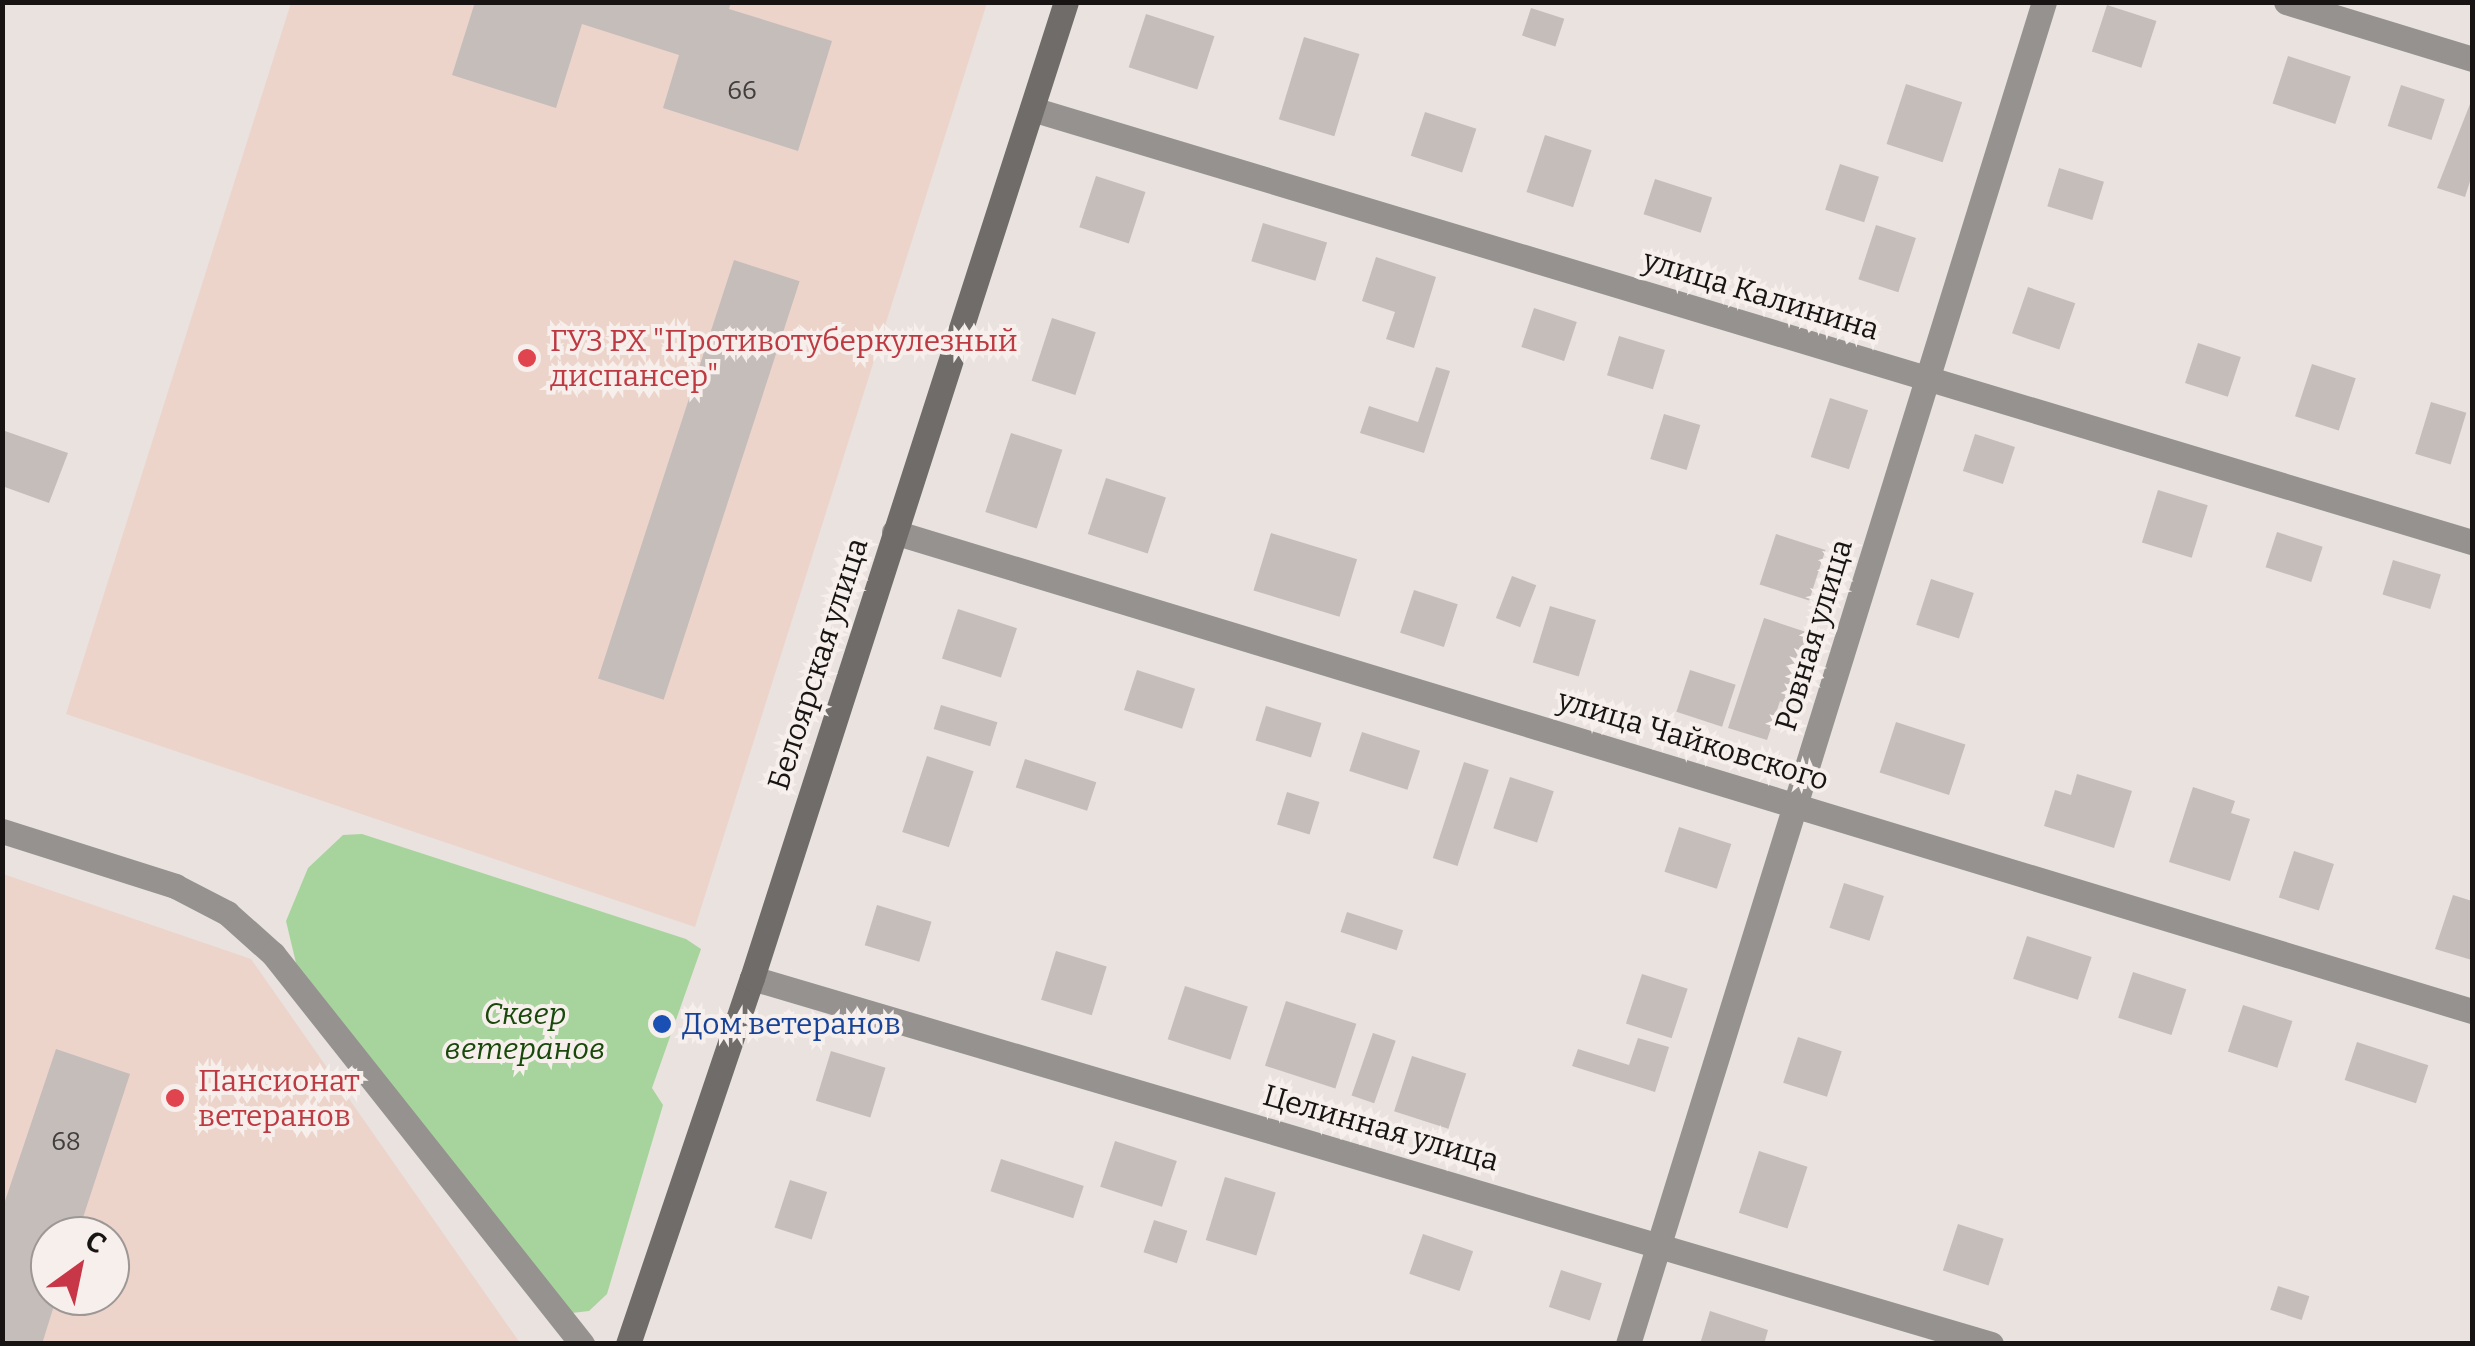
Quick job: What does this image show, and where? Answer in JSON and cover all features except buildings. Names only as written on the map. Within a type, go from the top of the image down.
[{"type":"street","name":"Белоярская улица","points":[[628,1344],[752,978],[1066,2]]},
{"type":"street","name":"Ровная улица","points":[[1628,1344],[2044,2]]},
{"type":"street","points":[[2286,2],[2472,58]]},
{"type":"street","name":"улица Калинина","points":[[1032,110],[2472,542]]},
{"type":"street","name":"улица Чайковского","points":[[894,532],[2472,1011]]},
{"type":"street","points":[[2,831],[175,886],[228,914],[273,954],[582,1344]]},
{"type":"street","name":"Целинная улица","points":[[752,978],[1659,1242],[1991,1344]]},
{"type":"shaded area","name":"ГУЗ РХ \"Противотуберкулезный диспансер\"","points":[[291,3],[987,3],[695,927],[66,714]]},
{"type":"shaded area","name":"Пансионат ветеранов","points":[[3,874],[251,959],[520,1343],[3,1344]]},
{"type":"green space","name":"Сквер ветеранов","points":[[362,834],[686,939],[701,949],[652,1088],[663,1105],[607,1294],[589,1311],[572,1313],[296,963],[286,921],[308,868],[343,835]]},
{"type":"place","name":"ГУЗ РХ \"Противотуберкулезный диспансер\"","points":[[527,358]]},
{"type":"place","name":"Дом ветеранов","points":[[662,1024]]},
{"type":"place","name":"Пансионат ветеранов","points":[[175,1098]]}]
